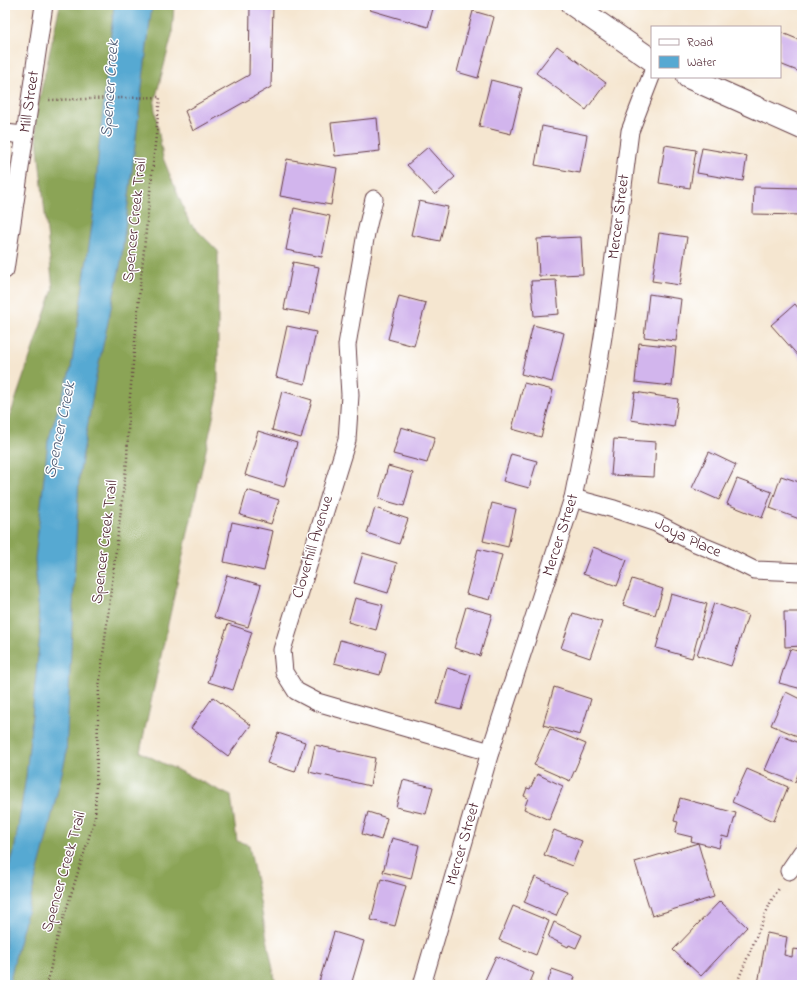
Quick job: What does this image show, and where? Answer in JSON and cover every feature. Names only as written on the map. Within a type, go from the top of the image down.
[{"type":"street","name":"Mill Street","points":[[5,270],[44,5]]},
{"type":"street","points":[[573,5],[651,59]]},
{"type":"street","name":"Mercer Street","points":[[422,985],[490,752],[573,498],[596,381],[607,312],[630,131],[651,77]]},
{"type":"street","points":[[690,78],[802,128]]},
{"type":"street","points":[[5,133],[24,135]]},
{"type":"street","name":"Cloverhill Avenue","points":[[374,200],[364,240],[347,345],[350,395],[346,440],[282,650],[284,672],[296,691],[316,702],[490,752]]},
{"type":"street","name":"Joya Place","points":[[573,498],[614,509],[656,523],[754,570],[802,572]]},
{"type":"street","points":[[789,871],[802,852]]},
{"type":"path","name":"Spencer Creek Trail","points":[[30,100],[160,97],[129,407],[127,460],[99,688],[95,818],[56,942],[47,985]]},
{"type":"path","points":[[736,985],[771,901],[789,871]]},
{"type":"green space","points":[[60,5],[174,5],[172,35],[154,104],[163,158],[189,222],[218,251],[218,395],[140,752],[231,796],[237,841],[249,845],[276,985],[5,985],[5,431],[53,289],[35,119]]},
{"type":"water","name":"Spencer Creek","points":[[114,5],[152,5],[121,262],[95,382],[79,477],[66,756],[9,985],[5,985],[5,879],[14,852],[26,777],[40,634],[35,559],[48,441],[71,368],[94,211],[99,146]]},
{"type":"building","points":[[250,5],[273,5],[271,87],[193,131],[185,111],[249,75]]},
{"type":"building","points":[[372,5],[434,5],[428,27],[370,10]]},
{"type":"building","points":[[473,11],[494,17],[478,78],[457,72]]},
{"type":"building","points":[[781,32],[802,41],[802,67],[800,72],[781,64]]},
{"type":"building","points":[[557,46],[606,83],[586,110],[536,73]]},
{"type":"building","points":[[491,80],[522,88],[511,134],[479,126]]},
{"type":"building","points":[[377,118],[380,151],[335,156],[331,123]]},
{"type":"building","points":[[542,126],[587,135],[580,173],[535,165]]},
{"type":"building","points":[[665,145],[696,150],[690,188],[659,183]]},
{"type":"building","points":[[428,147],[455,177],[435,195],[407,165]]},
{"type":"building","points":[[702,148],[747,156],[743,181],[697,173]]},
{"type":"building","points":[[287,159],[337,168],[331,205],[280,196]]},
{"type":"building","points":[[754,187],[802,188],[802,215],[753,214]]},
{"type":"building","points":[[419,201],[448,207],[440,241],[411,235]]},
{"type":"building","points":[[294,208],[330,216],[322,257],[286,250]]},
{"type":"building","points":[[659,233],[687,237],[680,285],[652,281]]},
{"type":"building","points":[[581,237],[583,274],[539,276],[537,239]]},
{"type":"building","points":[[293,262],[319,267],[310,314],[284,309]]},
{"type":"building","points":[[556,280],[559,314],[534,316],[531,281]]},
{"type":"building","points":[[649,294],[681,299],[676,341],[644,337]]},
{"type":"building","points":[[399,296],[426,303],[414,346],[388,339]]},
{"type":"building","points":[[795,304],[802,313],[801,359],[771,325]]},
{"type":"building","points":[[533,325],[564,333],[552,382],[521,374]]},
{"type":"building","points":[[287,326],[316,332],[305,384],[276,377]]},
{"type":"building","points":[[639,343],[676,347],[672,386],[635,382]]},
{"type":"building","points":[[524,383],[553,390],[541,437],[512,429]]},
{"type":"building","points":[[282,391],[312,400],[301,438],[272,430]]},
{"type":"building","points":[[635,392],[678,399],[674,427],[631,420]]},
{"type":"building","points":[[401,427],[435,437],[427,463],[393,454]]},
{"type":"building","points":[[258,431],[297,443],[284,487],[245,475]]},
{"type":"building","points":[[614,439],[656,442],[654,477],[611,475]]},
{"type":"building","points":[[709,452],[736,465],[719,500],[692,488]]},
{"type":"building","points":[[511,454],[537,461],[529,488],[503,481]]},
{"type":"building","points":[[388,466],[413,473],[404,506],[379,499]]},
{"type":"building","points":[[781,476],[802,483],[802,520],[770,508]]},
{"type":"building","points":[[737,479],[772,492],[762,518],[727,504]]},
{"type":"building","points":[[247,490],[279,500],[271,524],[240,515]]},
{"type":"building","points":[[492,503],[516,509],[508,547],[483,541]]},
{"type":"building","points":[[375,508],[408,519],[399,544],[367,533]]},
{"type":"building","points":[[232,522],[273,531],[264,571],[224,562]]},
{"type":"building","points":[[593,547],[627,560],[617,586],[583,574]]},
{"type":"building","points":[[478,549],[502,555],[490,600],[466,594]]},
{"type":"building","points":[[363,553],[397,563],[388,593],[354,583]]},
{"type":"building","points":[[227,575],[261,585],[248,627],[214,617]]},
{"type":"building","points":[[632,579],[663,589],[655,615],[623,605]]},
{"type":"building","points":[[671,594],[707,604],[692,658],[656,648]]},
{"type":"building","points":[[355,598],[383,605],[376,630],[348,622]]},
{"type":"building","points":[[714,603],[748,615],[731,666],[697,655]]},
{"type":"building","points":[[466,607],[492,614],[480,656],[454,648]]},
{"type":"building","points":[[784,612],[802,612],[802,646],[785,647]]},
{"type":"building","points":[[573,613],[602,622],[590,658],[561,648]]},
{"type":"building","points":[[228,624],[252,632],[233,690],[208,682]]},
{"type":"building","points":[[340,640],[386,652],[380,675],[334,663]]},
{"type":"building","points":[[790,649],[802,652],[802,689],[779,683]]},
{"type":"building","points":[[447,668],[471,675],[461,710],[437,704]]},
{"type":"building","points":[[554,687],[591,699],[580,735],[543,725]]},
{"type":"building","points":[[786,692],[802,700],[802,738],[771,725]]},
{"type":"building","points":[[213,697],[251,725],[228,756],[191,728]]},
{"type":"building","points":[[550,729],[586,744],[570,781],[534,765]]},
{"type":"building","points":[[278,733],[305,742],[295,772],[267,763]]},
{"type":"building","points":[[780,735],[802,744],[802,765],[795,782],[765,770]]},
{"type":"building","points":[[315,745],[375,758],[370,786],[309,772]]},
{"type":"building","points":[[747,769],[788,787],[774,821],[732,802]]},
{"type":"building","points":[[537,774],[563,786],[549,820],[524,809],[528,798],[524,796],[527,788],[530,789]]},
{"type":"building","points":[[403,780],[433,787],[426,814],[396,807]]},
{"type":"building","points":[[680,798],[736,813],[729,838],[722,836],[719,848],[691,841],[692,837],[675,833],[678,822],[674,821]]},
{"type":"building","points":[[368,812],[387,818],[381,840],[362,834]]},
{"type":"building","points":[[554,830],[582,841],[572,866],[544,855]]},
{"type":"building","points":[[392,838],[419,845],[411,879],[383,872]]},
{"type":"building","points":[[698,843],[714,897],[652,916],[635,862]]},
{"type":"building","points":[[535,877],[567,891],[556,916],[524,902]]},
{"type":"building","points":[[381,879],[406,886],[395,926],[371,920]]},
{"type":"building","points":[[720,901],[747,927],[701,976],[673,950]]},
{"type":"building","points":[[513,906],[549,921],[536,955],[499,940]]},
{"type":"building","points":[[554,922],[582,935],[576,948],[569,945],[568,947],[548,937]]},
{"type":"building","points":[[334,932],[364,941],[351,985],[329,985],[319,982]]},
{"type":"building","points":[[767,933],[787,937],[784,955],[792,957],[793,949],[802,950],[802,985],[758,984]]},
{"type":"building","points":[[496,956],[534,973],[529,985],[497,985],[485,980]]},
{"type":"building","points":[[552,969],[575,977],[572,985],[547,985]]}]
